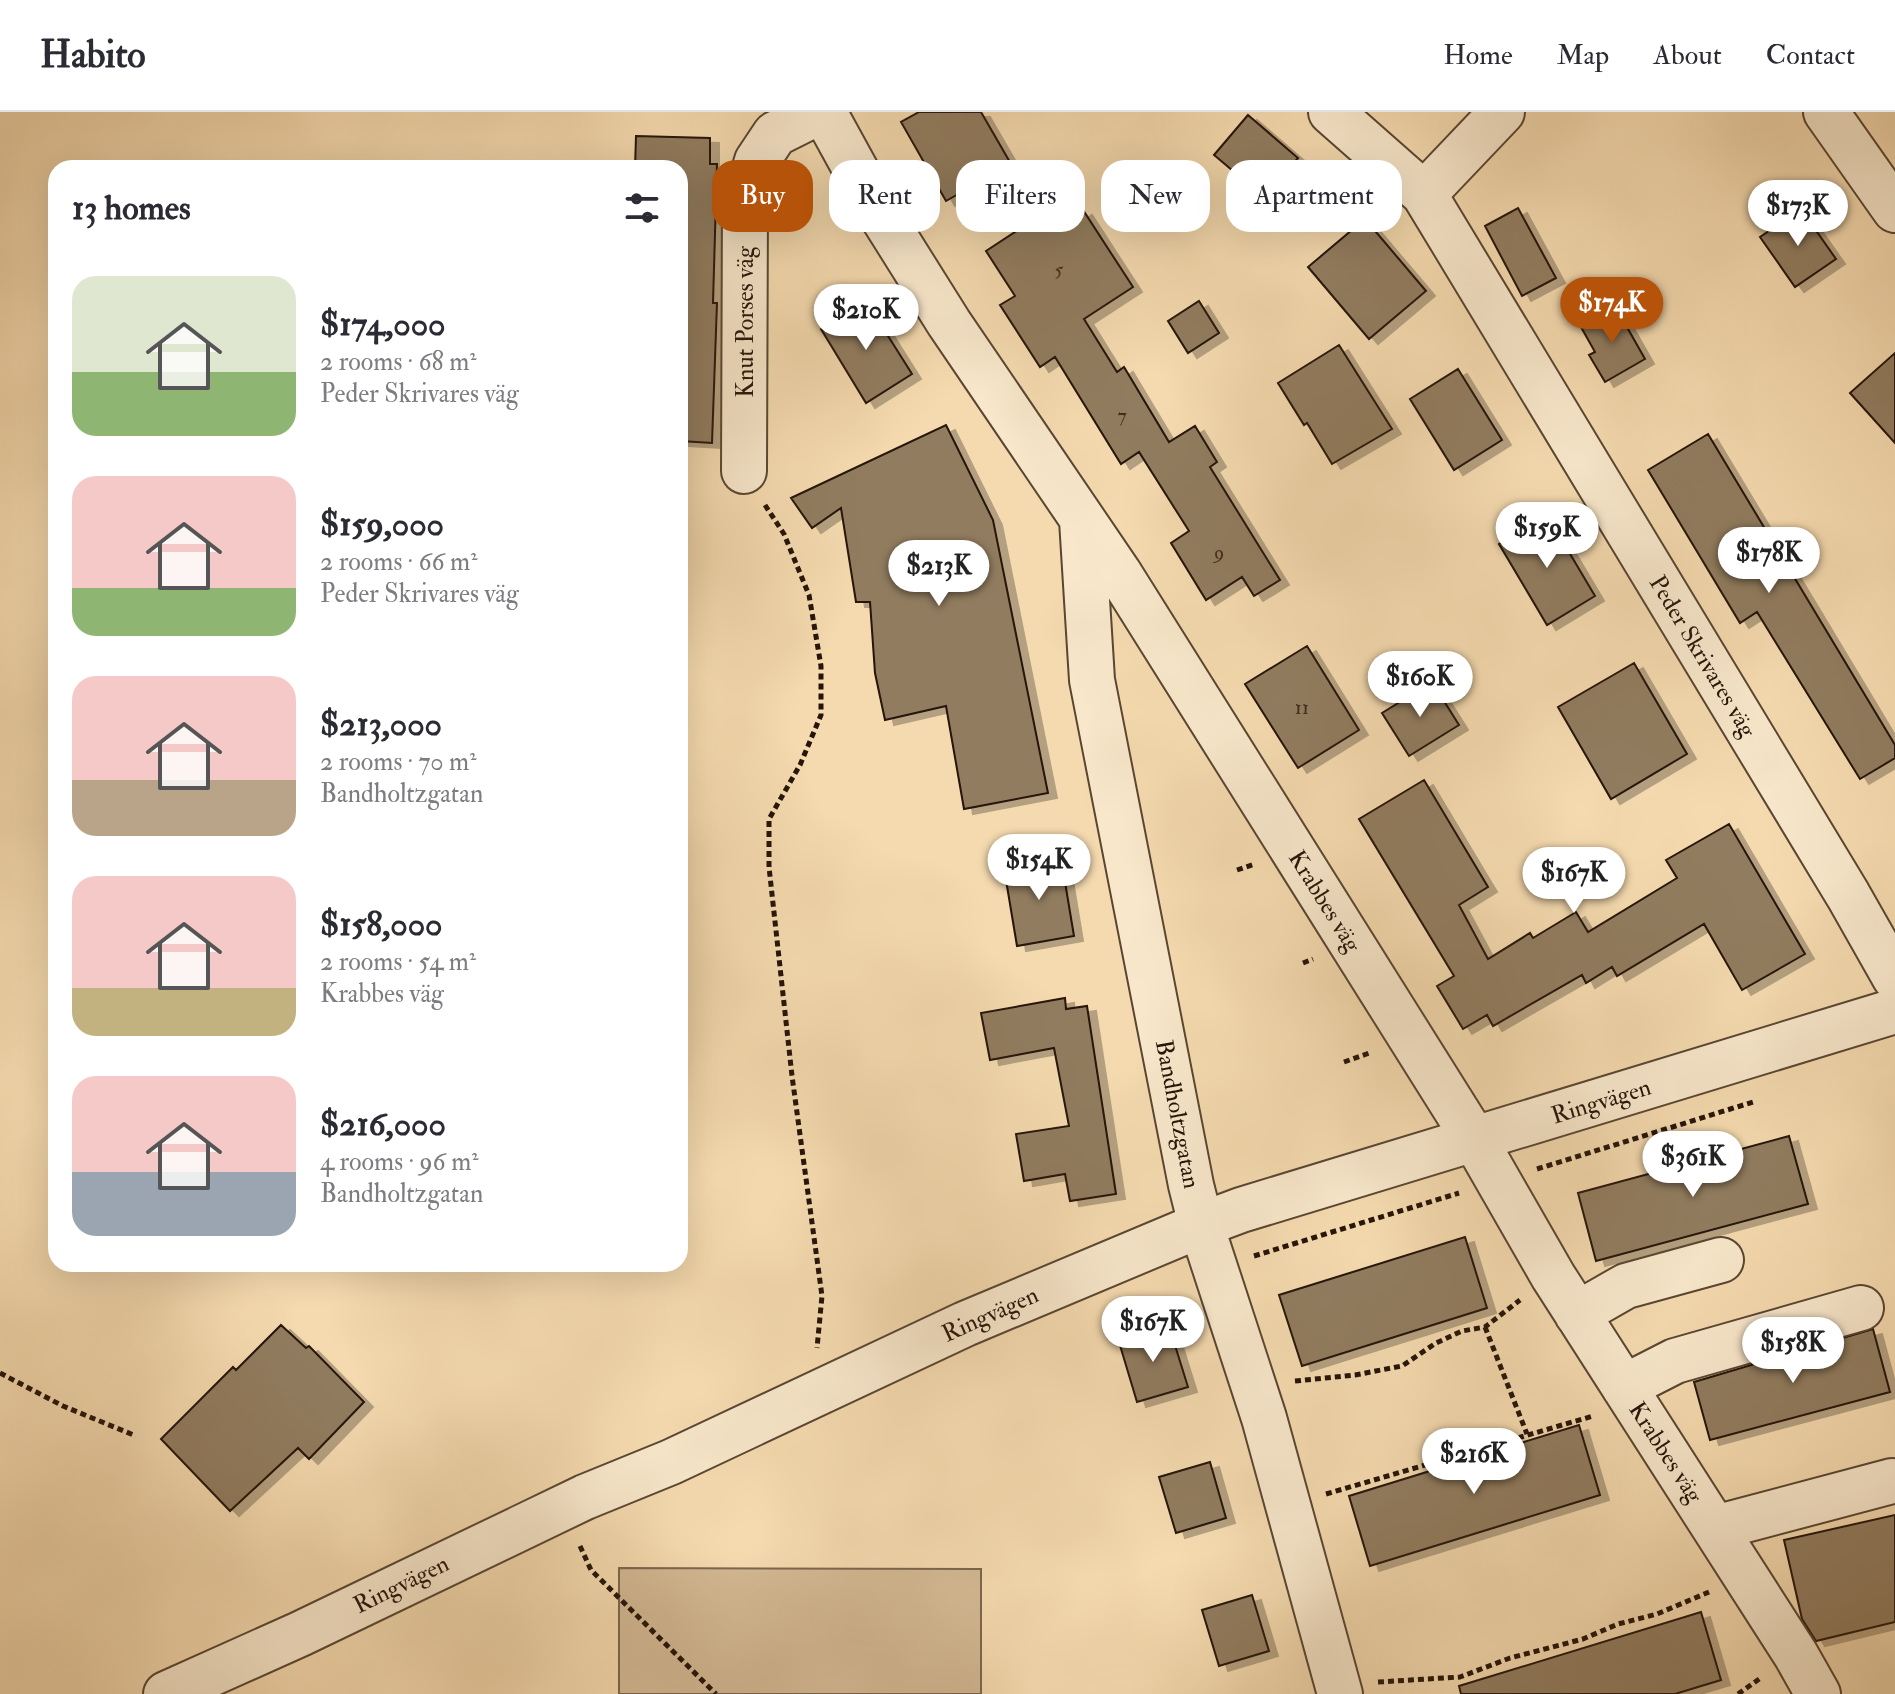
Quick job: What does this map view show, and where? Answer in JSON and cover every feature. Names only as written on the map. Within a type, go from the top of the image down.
[{"type":"street","name":"Knut Porses väg","points":[[744,471],[745,200],[757,161],[775,134],[822,112]]},
{"type":"street","name":"Krabbes väg","points":[[822,112],[949,323],[1119,573],[1475,1140],[1553,1276],[1818,1694]]},
{"type":"street","name":"Peder Skrivares väg","points":[[1331,112],[1424,194],[1848,895],[1895,978]]},
{"type":"street","points":[[1424,194],[1502,112]]},
{"type":"street","points":[[1826,112],[1895,210]]},
{"type":"street","name":"Bandholtzgatan","points":[[1082,520],[1092,680],[1191,1185],[1255,1392],[1338,1690]]},
{"type":"street","name":"Ringvägen","points":[[166,1694],[300,1634],[585,1497],[671,1462],[965,1324],[1201,1225],[1241,1210],[1895,1011]]},
{"type":"street","points":[[1577,1314],[1626,1286],[1721,1260]]},
{"type":"street","points":[[1626,1391],[1675,1361],[1861,1308]]},
{"type":"street","points":[[1715,1528],[1892,1481]]},
{"type":"path","points":[[744,471],[784,534],[809,595],[821,666],[821,715],[800,765],[769,819],[769,867],[792,1076],[822,1296],[812,1396]]},
{"type":"path","points":[[1216,1267],[1762,1099]]},
{"type":"path","points":[[1255,1392],[1303,1379],[1355,1375],[1402,1366],[1436,1343],[1462,1331],[1485,1327],[1553,1276]]},
{"type":"path","points":[[1485,1327],[1527,1434]]},
{"type":"path","points":[[0,1373],[63,1406],[136,1436]]},
{"type":"path","points":[[1287,1506],[1592,1417],[1626,1391]]},
{"type":"path","points":[[577,1538],[591,1570],[716,1694]]},
{"type":"path","points":[[1338,1690],[1460,1677],[1510,1658],[1583,1639],[1618,1624],[1657,1614],[1706,1594],[1743,1572]]},
{"type":"shaded area","points":[[619,1568],[981,1569],[981,1694],[619,1694]]},
{"type":"building","points":[[919,112],[981,112],[1009,160],[956,160],[956,195],[946,201],[940,190],[940,160],[923,160],[901,122]]},
{"type":"building","points":[[1248,115],[1298,158],[1226,160],[1226,165],[1214,155]]},
{"type":"building","points":[[636,136],[710,138],[712,232],[715,232],[713,303],[717,303],[712,443],[688,442],[688,160],[635,160]]},
{"type":"building","points":[[1518,208],[1556,278],[1522,296],[1485,226]]},
{"type":"building","points":[[1801,209],[1836,259],[1795,287],[1760,237]]},
{"type":"building","points":[[1085,213],[1133,287],[1084,319],[1117,372],[1124,367],[1169,442],[1195,426],[1217,462],[1210,467],[1280,580],[1254,596],[1242,577],[1206,600],[1171,543],[1189,531],[1139,452],[1121,464],[1055,357],[1040,367],[1000,305],[1015,296],[986,251],[1015,232],[1085,232]]},
{"type":"building","points":[[1350,232],[1376,232],[1426,291],[1369,339],[1308,267]]},
{"type":"building","points":[[866,301],[912,374],[866,403],[821,329]]},
{"type":"building","points":[[1199,301],[1219,333],[1188,353],[1168,321]]},
{"type":"building","points":[[1615,306],[1645,359],[1605,382],[1589,355],[1595,352],[1581,327]]},
{"type":"building","points":[[1339,345],[1392,429],[1332,464],[1278,383]]},
{"type":"building","points":[[1895,353],[1895,443],[1850,393]]},
{"type":"building","points":[[1458,369],[1502,440],[1454,470],[1410,399]]},
{"type":"building","points":[[946,425],[993,520],[1048,793],[964,809],[946,706],[885,720],[875,673],[870,602],[856,602],[841,508],[812,528],[791,498]]},
{"type":"building","points":[[1708,434],[1895,745],[1895,758],[1860,779],[1757,612],[1740,623],[1648,470]]},
{"type":"building","points":[[1547,515],[1595,596],[1547,625],[1499,544]]},
{"type":"building","points":[[1307,646],[1359,730],[1298,768],[1245,684]]},
{"type":"building","points":[[1634,663],[1687,754],[1611,799],[1558,707]]},
{"type":"building","points":[[1432,682],[1459,725],[1409,756],[1382,713]]},
{"type":"building","points":[[1424,780],[1488,887],[1459,905],[1488,959],[1530,933],[1533,938],[1576,912],[1588,932],[1677,878],[1666,860],[1729,824],[1805,954],[1742,990],[1704,924],[1617,976],[1612,967],[1586,983],[1582,975],[1493,1026],[1487,1015],[1463,1029],[1437,986],[1454,976],[1359,819]]},
{"type":"building","points":[[1061,858],[1074,936],[1017,946],[1004,868]]},
{"type":"building","points":[[1065,998],[1066,1009],[1087,1006],[1116,1194],[1070,1201],[1065,1174],[1024,1181],[1016,1134],[1069,1126],[1054,1048],[990,1060],[981,1013]]},
{"type":"building","points":[[1789,1136],[1808,1204],[1596,1261],[1578,1193]]},
{"type":"building","points":[[1465,1237],[1487,1308],[1302,1366],[1279,1295]]},
{"type":"building","points":[[281,1325],[306,1348],[309,1346],[364,1402],[309,1459],[298,1448],[230,1511],[161,1439],[233,1367],[236,1370]]},
{"type":"building","points":[[1169,1326],[1188,1387],[1137,1402],[1119,1342]]},
{"type":"building","points":[[1873,1329],[1890,1392],[1710,1440],[1694,1382]]},
{"type":"building","points":[[1579,1425],[1600,1495],[1370,1566],[1349,1496]]},
{"type":"building","points":[[1210,1462],[1226,1518],[1176,1533],[1159,1477]]},
{"type":"building","points":[[1895,1515],[1895,1622],[1816,1641],[1802,1619],[1784,1540]]},
{"type":"building","points":[[1252,1595],[1269,1651],[1219,1666],[1202,1610]]},
{"type":"building","points":[[1701,1612],[1721,1680],[1675,1694],[1461,1694],[1459,1686]]}]
